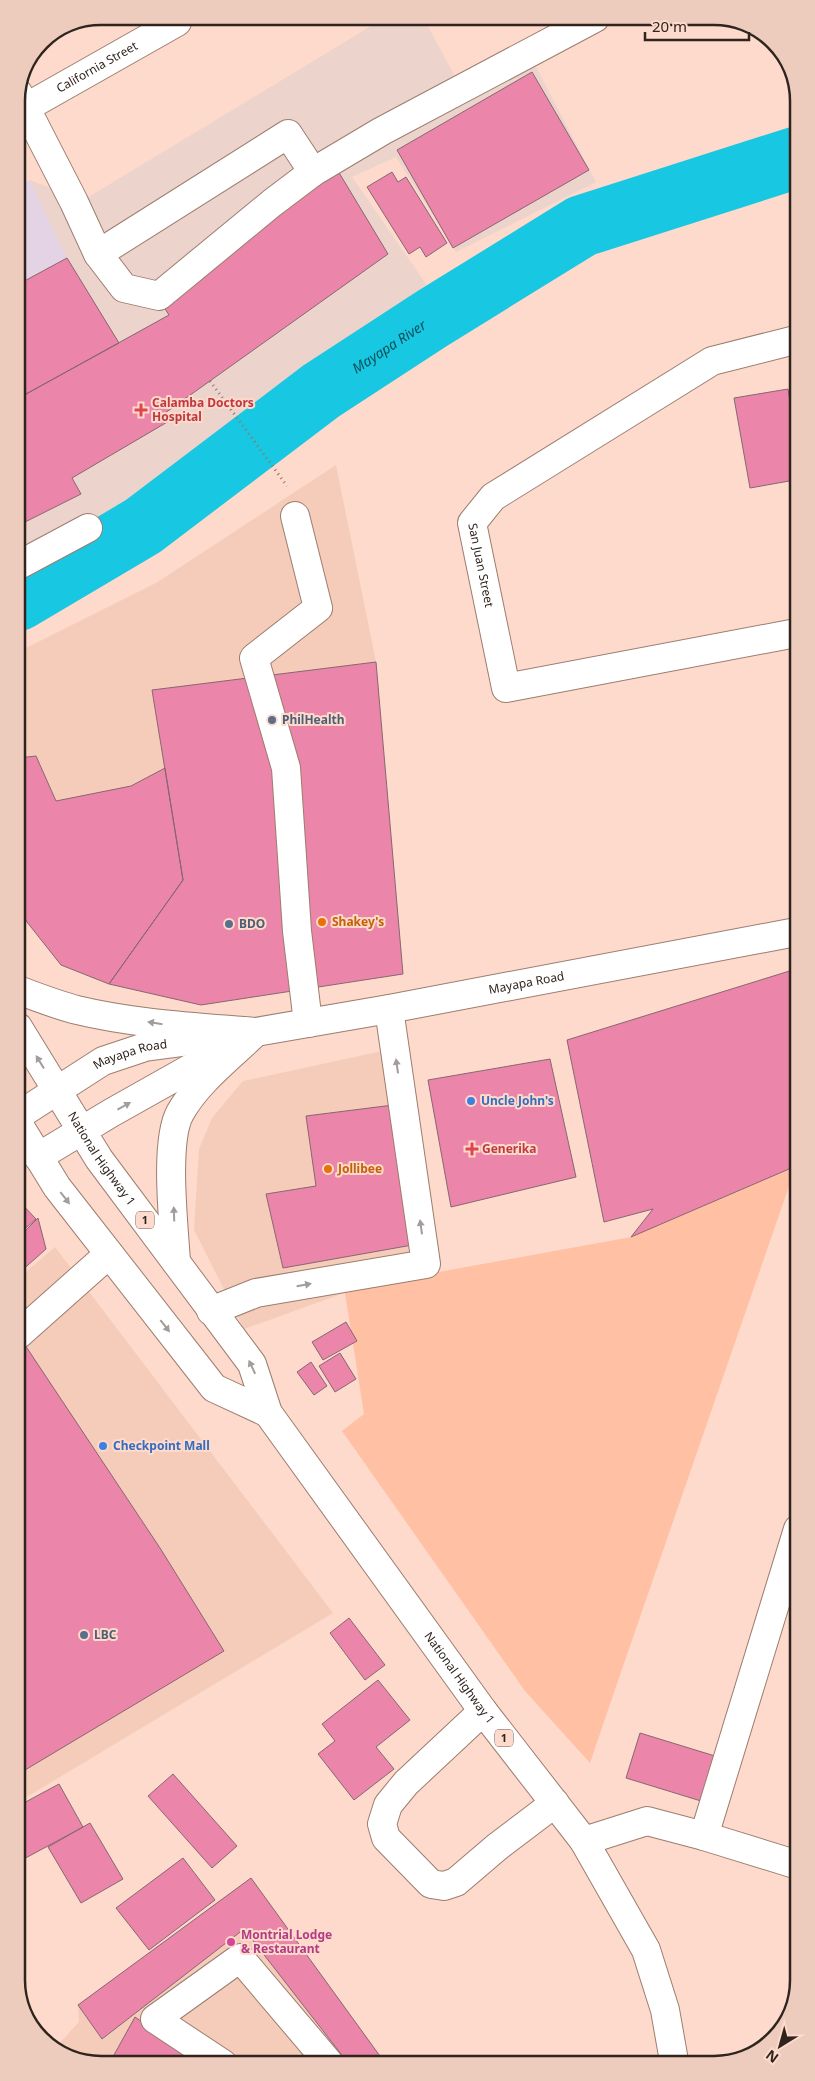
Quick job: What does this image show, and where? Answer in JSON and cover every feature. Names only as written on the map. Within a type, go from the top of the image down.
[{"type":"main road","name":"California Street","points":[[25,99],[171,25]]},
{"type":"main road","points":[[25,111],[74,202],[98,254],[124,288],[159,296],[272,203],[313,172],[382,130],[582,25]]},
{"type":"main road","points":[[98,254],[288,134],[313,172]]},
{"type":"main road","name":"San Juan Street","points":[[790,341],[712,361],[493,497],[472,523],[506,688],[790,634]]},
{"type":"main road","points":[[294,516],[318,608],[254,658],[286,768],[297,931],[308,1023]]},
{"type":"main road","points":[[25,562],[88,528]]},
{"type":"main road","name":"Mayapa Road","points":[[25,1111],[103,1061],[145,1046],[256,1032],[389,1009],[790,933]]},
{"type":"main road","points":[[25,992],[76,1010],[98,1014],[165,1024],[256,1032]]},
{"type":"main road","points":[[211,1311],[256,1293],[426,1264],[389,1009]]},
{"type":"main road","points":[[176,1262],[171,1149],[175,1124],[194,1094],[256,1032]]},
{"type":"main road","name":"Mayapa Road","points":[[38,1157],[82,1130],[256,1032]]},
{"type":"main road","name":"National Highway 1","points":[[25,1038],[99,1158],[252,1364],[268,1413],[483,1711],[584,1841],[646,1950],[666,2010],[673,2056]]},
{"type":"main road","name":"National Highway 1","points":[[25,1135],[57,1187],[214,1388],[268,1413]]},
{"type":"main road","points":[[25,1329],[108,1254]]},
{"type":"main road","points":[[704,1836],[790,1555]]},
{"type":"main road","points":[[483,1711],[406,1783],[388,1806],[382,1824],[386,1838],[431,1884],[444,1886],[456,1882],[497,1847],[555,1803]]},
{"type":"main road","points":[[584,1841],[647,1821],[790,1863]]},
{"type":"main road","points":[[211,2056],[155,2019],[240,1958],[323,2056]]},
{"type":"path","points":[[210,381],[300,504],[294,516]]},
{"type":"shaded area","name":"Calamba Doctors Hospital","points":[[373,25],[427,25],[467,99],[536,67],[596,182],[456,252],[396,157],[352,177],[426,284],[106,534],[25,582],[25,281],[67,258],[30,180],[82,201]]},
{"type":"shaded area","points":[[30,180],[67,258],[25,281],[25,182]]},
{"type":"shaded area","points":[[336,465],[376,662],[403,974],[201,1005],[109,984],[183,880],[165,768],[131,786],[56,801],[36,756],[25,757],[25,648],[156,583]]},
{"type":"shaded area","points":[[401,1047],[417,1276],[344,1293],[244,1329],[194,1230],[199,1149],[212,1118],[243,1081]]},
{"type":"shaded area","points":[[790,1169],[790,1183],[590,1763],[525,1691],[342,1431],[364,1414],[345,1293],[417,1276],[631,1237]]},
{"type":"shaded area","name":"Checkpoint Mall","points":[[55,1247],[333,1613],[25,1798],[25,1273]]},
{"type":"shaded area","name":"Montrial Lodge & Restaurant","points":[[251,1878],[380,2056],[87,2055],[59,2043],[79,2022],[78,2005]]},
{"type":"building","points":[[532,72],[589,170],[453,248],[397,150]]},
{"type":"building","points":[[338,171],[388,254],[165,413],[169,421],[72,478],[81,494],[25,522],[25,395],[169,315],[160,301]]},
{"type":"building","points":[[392,172],[398,182],[406,177],[447,243],[426,257],[420,247],[409,254],[367,187]]},
{"type":"building","points":[[67,258],[119,343],[25,395],[25,281]]},
{"type":"building","points":[[788,389],[790,402],[790,481],[750,488],[734,398]]},
{"type":"building","points":[[376,662],[403,974],[201,1005],[109,984],[183,880],[152,690]]},
{"type":"building","points":[[36,756],[56,801],[131,786],[165,768],[183,880],[109,984],[61,965],[25,918],[25,757]]},
{"type":"building","points":[[790,971],[790,1169],[631,1237],[653,1209],[604,1222],[567,1040]]},
{"type":"building","points":[[550,1059],[576,1177],[451,1207],[428,1080]]},
{"type":"building","points":[[409,1103],[418,1244],[283,1268],[266,1194],[316,1186],[306,1116]]},
{"type":"building","points":[[25,1207],[36,1219],[25,1229]]},
{"type":"building","points":[[38,1218],[46,1249],[25,1268],[25,1231]]},
{"type":"building","points":[[346,1322],[357,1341],[323,1360],[312,1342]]},
{"type":"building","points":[[25,1345],[160,1548],[224,1651],[25,1770]]},
{"type":"building","points":[[340,1353],[356,1379],[335,1392],[319,1366]]},
{"type":"building","points":[[311,1362],[327,1386],[314,1395],[297,1372]]},
{"type":"building","points":[[349,1618],[385,1665],[365,1680],[330,1633]]},
{"type":"building","points":[[378,1680],[410,1720],[376,1747],[394,1769],[354,1800],[318,1754],[335,1741],[322,1724]]},
{"type":"building","points":[[640,1733],[715,1756],[701,1801],[626,1778]]},
{"type":"building","points":[[173,1774],[237,1846],[212,1868],[148,1796]]},
{"type":"building","points":[[59,1784],[83,1827],[25,1858],[25,1802]]},
{"type":"building","points":[[90,1823],[123,1879],[81,1903],[48,1847]]},
{"type":"building","points":[[183,1858],[215,1900],[149,1950],[116,1908]]},
{"type":"building","points":[[251,1878],[380,2056],[343,2056],[244,1929],[102,2039],[78,2005]]},
{"type":"building","points":[[135,2017],[191,2056],[113,2056]]},
{"type":"waterway","name":"Mayapa River","points":[[25,596],[143,526],[321,391],[433,318],[582,226],[790,160]]},
{"type":"place","name":"Calamba Doctors Hospital","points":[[141,410]]},
{"type":"place","name":"PhilHealth","points":[[272,720]]},
{"type":"place","name":"Shakey's","points":[[322,922]]},
{"type":"place","name":"BDO","points":[[229,924]]},
{"type":"place","name":"Uncle John's","points":[[471,1101]]},
{"type":"place","name":"Generika","points":[[472,1149]]},
{"type":"place","name":"Jollibee","points":[[328,1169]]},
{"type":"place","name":"Checkpoint Mall","points":[[103,1446]]},
{"type":"place","name":"LBC","points":[[84,1635]]},
{"type":"place","name":"Montrial Lodge & Restaurant","points":[[231,1942]]}]
